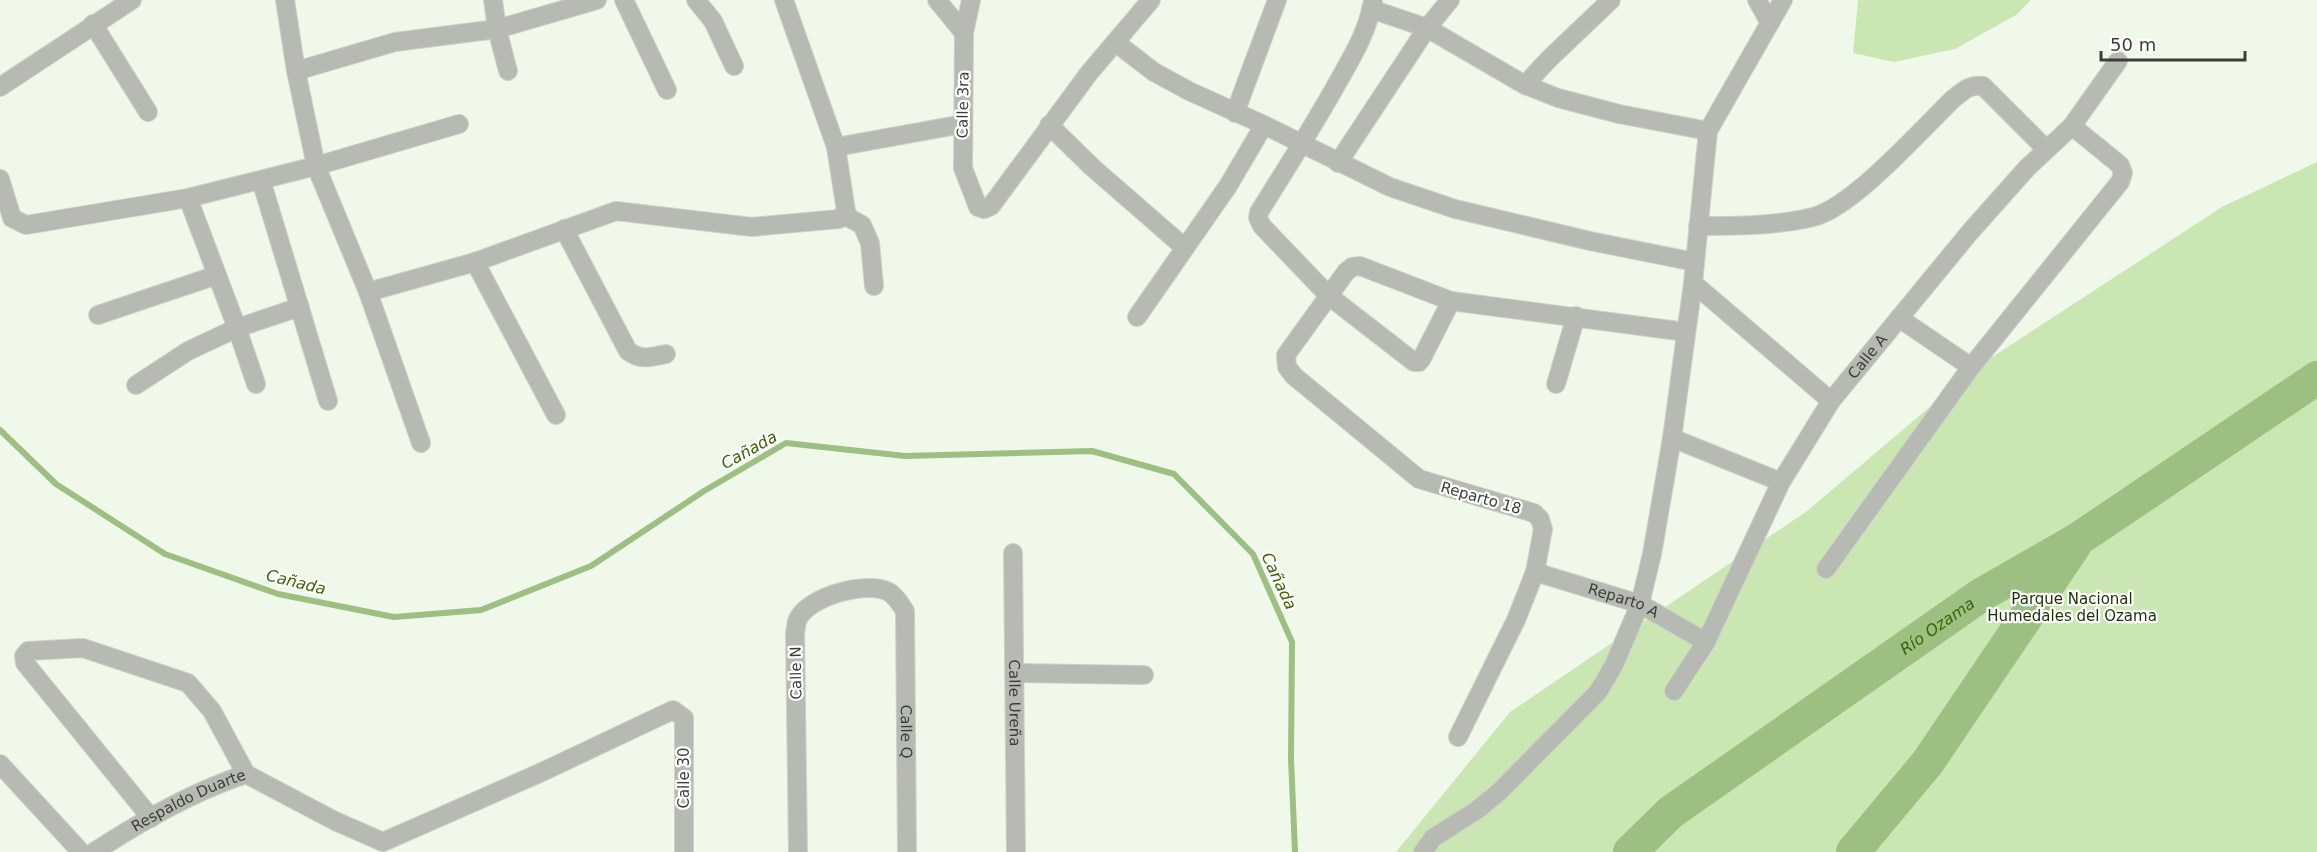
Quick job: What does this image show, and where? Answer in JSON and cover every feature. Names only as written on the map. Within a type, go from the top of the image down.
[{"type":"street","points":[[0,87],[132,0]]},
{"type":"street","points":[[285,0],[296,71],[316,166],[368,292],[421,443]]},
{"type":"street","points":[[494,0],[497,29],[508,71]]},
{"type":"street","points":[[296,71],[395,42],[497,29],[597,0]]},
{"type":"street","points":[[624,0],[667,90]]},
{"type":"street","points":[[696,0],[713,21],[734,66]]},
{"type":"street","points":[[368,292],[475,262],[616,211],[752,227],[839,219],[846,211],[836,147],[784,0]]},
{"type":"street","points":[[937,0],[964,33]]},
{"type":"street","name":"Calle 3ra","points":[[971,0],[964,33],[963,168],[978,207],[984,209],[991,206],[1049,125]]},
{"type":"street","points":[[1235,113],[1277,0]]},
{"type":"street","points":[[1338,163],[1427,28],[1450,0]]},
{"type":"street","points":[[1525,86],[1549,59],[1611,0]]},
{"type":"street","points":[[1756,0],[1770,23]]},
{"type":"street","points":[[1423,852],[1433,838],[1477,810],[1499,792],[1598,692],[1614,665],[1640,604],[1652,554],[1672,438],[1693,283],[1708,131],[1784,0]]},
{"type":"street","points":[[1144,3],[1049,125],[1092,167],[1185,248]]},
{"type":"street","points":[[1451,301],[1422,358],[1419,362],[1414,362],[1329,296],[1262,226],[1258,218],[1259,212],[1302,144],[1356,50],[1372,4],[1427,28],[1525,86],[1558,98],[1619,114],[1708,131]]},
{"type":"street","points":[[93,24],[148,112]]},
{"type":"street","points":[[1115,42],[1154,72],[1390,187],[1455,209],[1590,241],[1695,262]]},
{"type":"street","name":"Calle A","points":[[1674,691],[1706,642],[1781,482],[1831,401],[1970,232],[2046,149],[2072,126],[2118,61]]},
{"type":"street","points":[[1698,226],[1763,225],[1815,217],[1829,210],[1858,190],[1953,99],[1975,85],[1983,86],[2046,149]]},
{"type":"street","points":[[0,179],[12,218],[26,225],[188,198],[316,166],[459,124]]},
{"type":"street","points":[[836,147],[963,124]]},
{"type":"street","points":[[1137,317],[1228,186],[1264,125]]},
{"type":"street","points":[[1826,569],[1971,367],[2120,182],[2123,173],[2120,165],[2072,126]]},
{"type":"street","points":[[261,180],[328,401]]},
{"type":"street","points":[[188,198],[256,384]]},
{"type":"street","points":[[844,215],[862,225],[870,243],[874,286]]},
{"type":"street","points":[[564,229],[628,351],[644,359],[666,354]]},
{"type":"street","points":[[475,262],[556,415]]},
{"type":"street","points":[[1329,296],[1346,272],[1353,267],[1360,266],[1451,301],[1686,332]]},
{"type":"street","points":[[98,315],[217,275]]},
{"type":"street","points":[[1693,283],[1831,401]]},
{"type":"street","name":"Reparto 18","points":[[1329,296],[1286,355],[1287,367],[1294,376],[1419,479],[1534,513],[1540,519],[1543,529],[1535,572],[1516,620],[1458,737]]},
{"type":"street","points":[[136,385],[188,351],[237,328],[300,307]]},
{"type":"street","points":[[1557,384],[1576,316]]},
{"type":"street","points":[[1899,318],[1971,367]]},
{"type":"street","points":[[1672,438],[1781,482]]},
{"type":"street","name":"Calle Ureña","points":[[1013,553],[1016,852]]},
{"type":"street","name":"Reparto A","points":[[1535,572],[1640,604],[1706,642]]},
{"type":"street","name":"Calle N","points":[[798,852],[795,633],[798,619],[807,609],[826,598],[853,588],[887,591],[897,599],[904,611]]},
{"type":"street","name":"Calle Q","points":[[904,611],[907,852]]},
{"type":"street","points":[[151,818],[24,663],[27,651],[83,648],[188,684],[212,711],[246,774]]},
{"type":"street","points":[[1016,673],[1144,675]]},
{"type":"street","name":"Respaldo Duarte","points":[[94,852],[210,786],[246,774],[382,847],[673,710]]},
{"type":"street","name":"Calle 30","points":[[673,710],[684,718],[684,852]]},
{"type":"street","points":[[0,764],[81,852]]},
{"type":"green space","points":[[1858,0],[2031,0],[2016,15],[1955,49],[1894,62],[1853,53]]},
{"type":"green space","name":"Parque Nacional Humedales del Ozama","points":[[2317,162],[2317,852],[1396,852],[1510,712],[1807,511],[1977,367],[2222,207]]},
{"type":"waterway","name":"Río Ozama","points":[[1630,852],[1671,812],[1981,595],[2077,540],[2317,378]]},
{"type":"waterway","name":"Cañada","points":[[0,430],[56,484],[165,554],[278,594],[394,617],[481,610],[591,566],[704,491],[786,443],[905,456],[1092,451],[1174,474],[1253,554],[1292,642],[1291,759],[1295,852]]},
{"type":"waterway","points":[[1853,852],[1928,762],[2074,546]]}]
